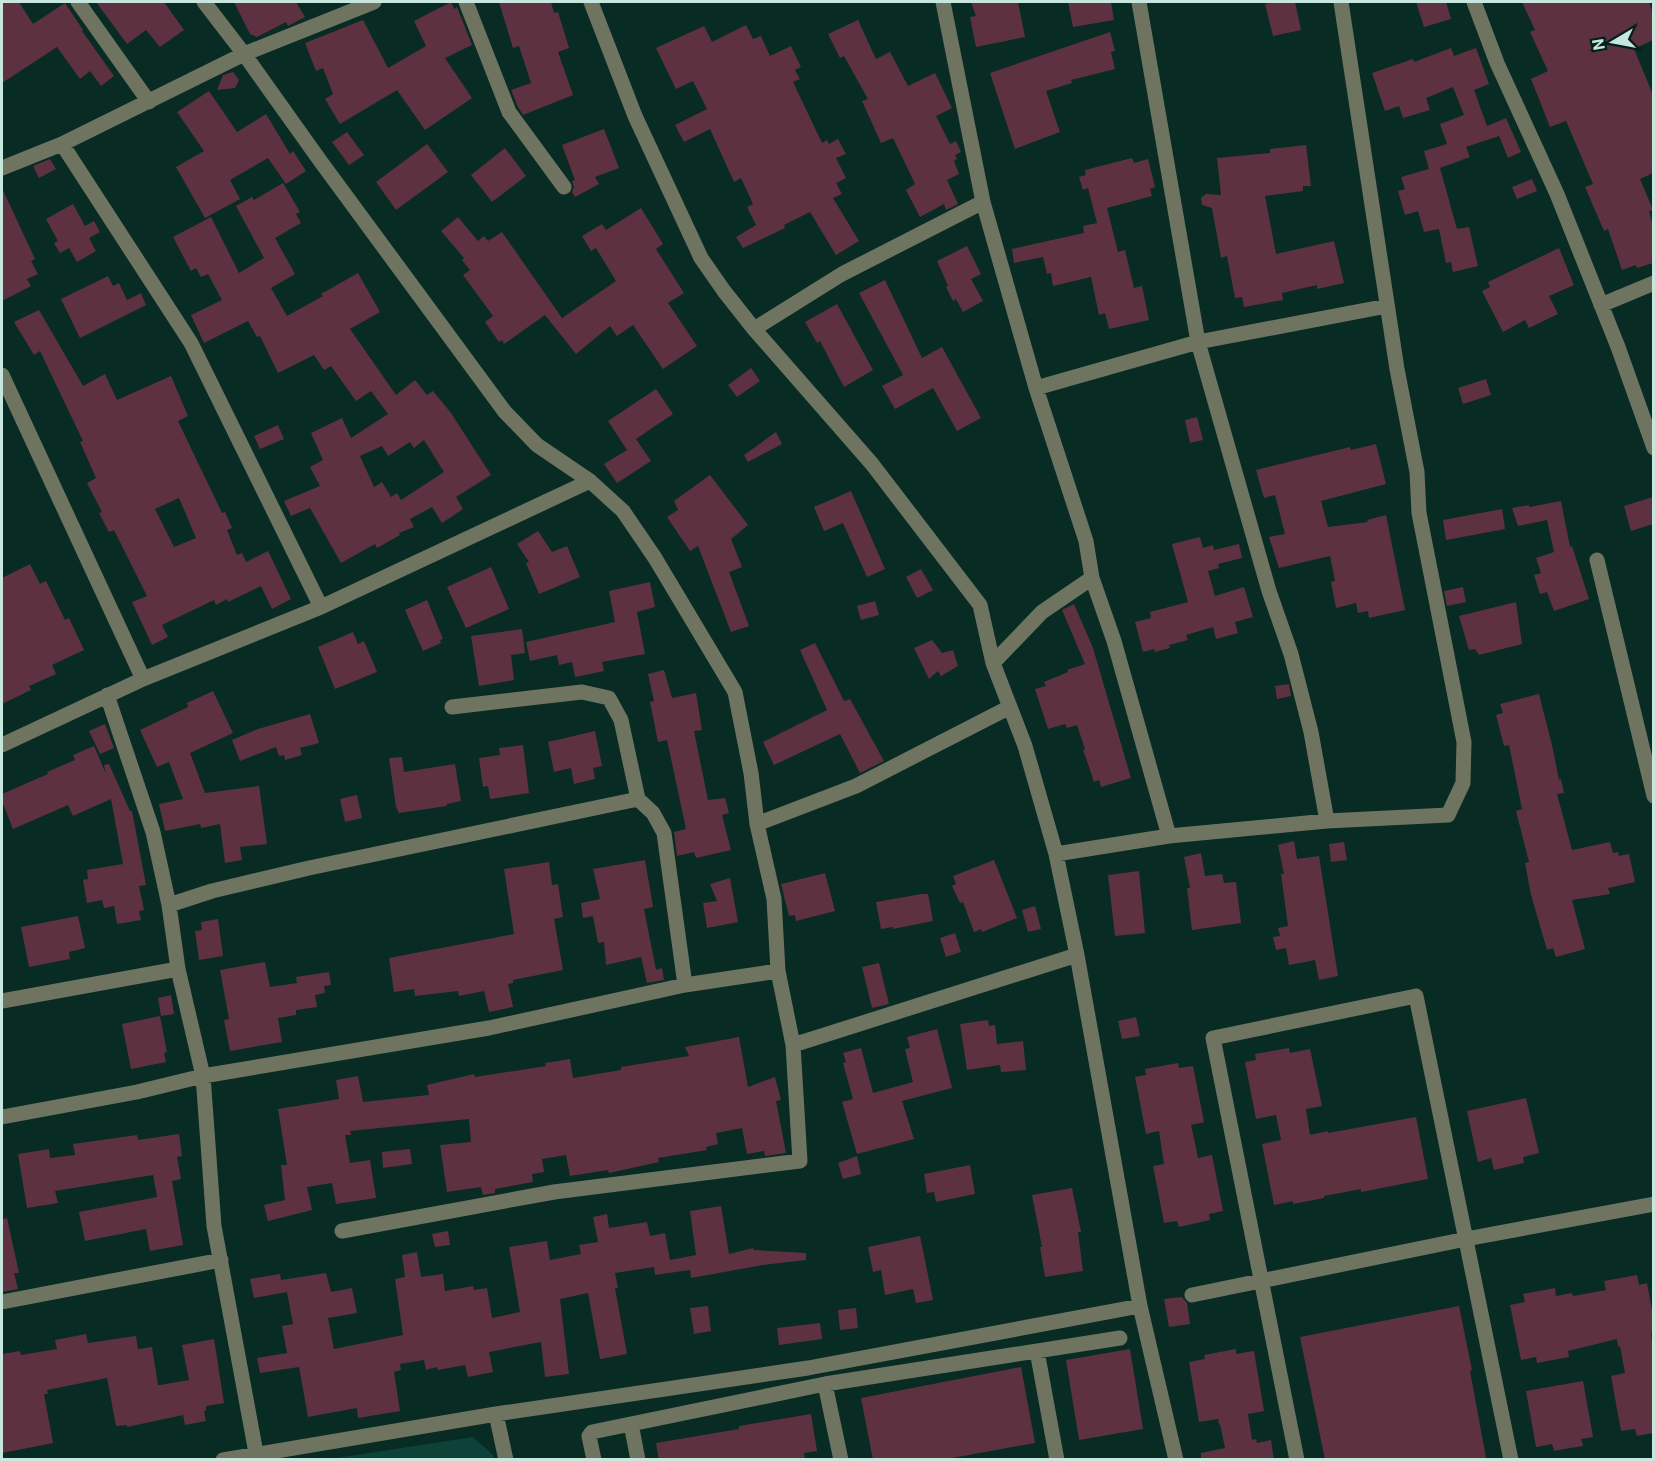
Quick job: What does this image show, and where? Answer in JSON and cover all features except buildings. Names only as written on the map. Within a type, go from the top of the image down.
[{"type":"street","points":[[78,2],[149,102]]},
{"type":"street","points":[[204,2],[505,412],[537,445],[590,481],[623,511],[655,558],[735,692],[751,773],[757,824],[774,899],[778,971],[793,1045],[800,1161],[554,1192],[342,1231]]},
{"type":"street","points":[[2,168],[62,144],[244,54],[375,2]]},
{"type":"street","points":[[466,2],[509,112],[564,187]]},
{"type":"street","points":[[591,2],[635,116],[701,258],[754,329],[872,464],[980,605],[993,663],[1025,746],[1056,854],[1077,955],[1140,1306],[1176,1460]]},
{"type":"street","points":[[943,2],[983,202],[1036,388],[1086,541],[1092,578],[1114,641],[1169,836]]},
{"type":"street","points":[[1139,2],[1198,342],[1269,591],[1291,654],[1311,732],[1327,821]]},
{"type":"street","points":[[1056,854],[1169,836],[1327,821],[1448,815],[1463,783],[1464,742],[1419,513],[1417,472],[1387,306],[1341,2]]},
{"type":"street","points":[[1474,2],[1497,63],[1557,194],[1601,305],[1653,448]]},
{"type":"street","points":[[62,144],[191,343],[321,607]]},
{"type":"street","points":[[754,329],[842,274],[983,202]]},
{"type":"street","points":[[1601,305],[1653,284]]},
{"type":"street","points":[[1036,388],[1198,342],[1387,306]]},
{"type":"street","points":[[2,375],[143,679]]},
{"type":"street","points":[[2,745],[143,679],[321,607],[590,481]]},
{"type":"street","points":[[1597,560],[1653,796]]},
{"type":"street","points":[[993,663],[1042,612],[1092,578]]},
{"type":"street","points":[[452,707],[582,692],[609,698],[621,720],[638,799],[653,813],[664,833],[685,985]]},
{"type":"street","points":[[107,695],[153,832],[169,905],[178,969],[202,1077],[214,1226],[256,1453]]},
{"type":"street","points":[[757,824],[856,786],[1010,707]]},
{"type":"street","points":[[169,905],[212,891],[309,868],[638,799]]},
{"type":"street","points":[[793,1045],[1077,955]]},
{"type":"street","points":[[2,1001],[178,969]]},
{"type":"street","points":[[2,1117],[202,1077],[489,1028],[685,985],[778,971]]},
{"type":"street","points":[[1297,1460],[1213,1038],[1416,996],[1511,1460]]},
{"type":"street","points":[[1192,1295],[1466,1239],[1653,1204]]},
{"type":"street","points":[[2,1302],[221,1260]]},
{"type":"street","points":[[223,1460],[496,1414],[808,1368],[1140,1306]]},
{"type":"street","points":[[594,1460],[590,1436],[592,1432],[825,1384],[1120,1338]]},
{"type":"street","points":[[1037,1351],[1057,1460]]},
{"type":"street","points":[[825,1384],[841,1460]]},
{"type":"street","points":[[496,1414],[506,1460]]},
{"type":"street","points":[[632,1424],[639,1460]]},
{"type":"green space","points":[[473,1437],[493,1455],[494,1459],[330,1459]]}]
